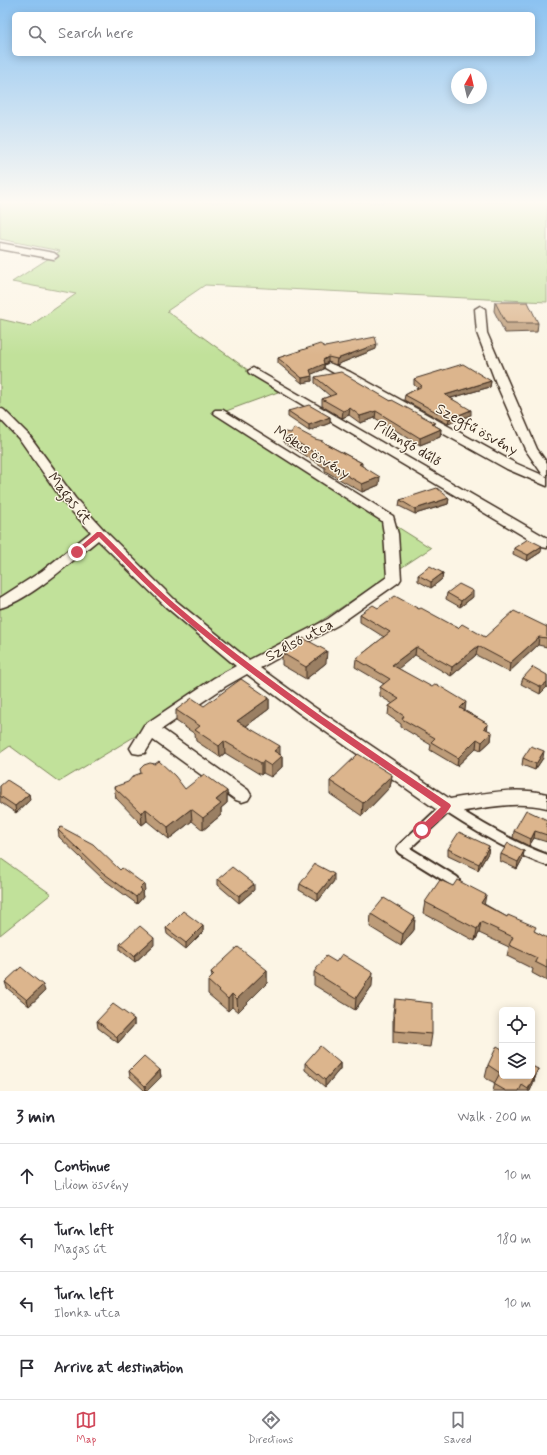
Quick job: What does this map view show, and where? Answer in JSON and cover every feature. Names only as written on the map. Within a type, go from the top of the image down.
[{"type":"street","points":[[37,253],[54,256]]},
{"type":"street","points":[[480,309],[482,333],[502,383],[531,449],[547,472]]},
{"type":"street","name":"Szegfű ösvény","points":[[329,366],[511,466],[547,482]]},
{"type":"street","name":"Pillangó dűlő","points":[[253,371],[547,544]]},
{"type":"street","name":"Magas út","points":[[0,412],[25,438],[70,501],[99,533],[171,604],[232,655],[311,714],[447,806]]},
{"type":"street","name":"Mókus ösvény","points":[[219,412],[388,519]]},
{"type":"street","name":"Szélső utca","points":[[139,748],[150,730],[220,682],[333,622],[394,579],[391,534],[388,519]]},
{"type":"street","points":[[0,603],[8,600],[47,574],[99,533]]},
{"type":"street","points":[[150,730],[242,795]]},
{"type":"street","points":[[447,806],[464,805],[492,798],[514,796],[536,798],[547,801]]},
{"type":"lane","points":[[454,881],[402,849],[439,816],[447,806],[488,834],[522,852],[547,860]]},
{"type":"green space","points":[[57,253],[547,253],[547,302],[205,285],[167,311],[278,392],[218,414],[431,548],[265,658],[59,782],[10,746],[0,753],[0,319],[30,326],[76,294],[12,282]]},
{"type":"green space","points":[[0,858],[51,894],[0,935]]},
{"type":"building","points":[[495,302],[528,302],[538,323],[506,323]]},
{"type":"building","points":[[375,337],[377,344],[337,359],[328,357],[323,360],[324,364],[310,370],[312,376],[302,378],[278,358],[320,344],[325,347]]},
{"type":"building","points":[[463,364],[491,381],[445,395],[471,410],[449,419],[405,395],[422,386],[414,379]]},
{"type":"building","points":[[341,372],[391,401],[392,400],[435,423],[432,424],[441,429],[420,438],[376,411],[360,416],[350,408],[343,411],[322,399],[336,394],[315,377]]},
{"type":"building","points":[[309,405],[330,417],[309,425],[288,411]]},
{"type":"building","points":[[294,428],[315,439],[323,441],[324,443],[362,463],[359,464],[380,477],[362,484],[325,463],[329,462],[284,434],[285,432],[291,433]]},
{"type":"building","points":[[437,488],[449,498],[415,509],[400,500]]},
{"type":"building","points":[[528,539],[542,546],[528,555],[514,548]]},
{"type":"building","points":[[430,566],[443,573],[431,582],[418,575]]},
{"type":"building","points":[[459,584],[473,591],[461,601],[447,593]]},
{"type":"building","points":[[395,596],[458,628],[462,624],[485,637],[514,611],[547,627],[547,638],[539,637],[510,663],[478,646],[452,667],[416,647],[392,665],[432,687],[436,684],[466,702],[460,708],[488,724],[484,728],[492,732],[482,742],[477,739],[458,758],[431,742],[435,738],[402,719],[404,716],[389,706],[399,699],[380,687],[390,679],[356,659],[390,632],[360,614],[373,605],[378,608]]},
{"type":"building","points":[[303,638],[327,651],[306,667],[282,653]]},
{"type":"building","points":[[533,667],[547,675],[547,682],[541,687],[523,678]]},
{"type":"building","points":[[241,679],[269,698],[237,721],[280,746],[274,751],[282,756],[271,766],[263,761],[261,763],[224,741],[219,746],[195,730],[200,726],[176,710],[192,698],[204,706]]},
{"type":"building","points":[[531,746],[544,751],[536,764],[523,758]]},
{"type":"building","points":[[358,754],[392,775],[363,803],[330,781]]},
{"type":"building","points":[[159,761],[175,776],[185,789],[204,774],[227,791],[216,800],[221,804],[203,818],[191,809],[168,827],[146,809],[141,813],[114,787],[128,782],[133,776],[141,773],[140,769],[144,765],[150,763],[155,764]]},
{"type":"building","points":[[7,780],[29,794],[15,806],[0,796],[0,786]]},
{"type":"building","points":[[526,810],[547,820],[547,835],[535,831],[531,839],[514,831]]},
{"type":"building","points":[[61,827],[93,844],[120,870],[122,868],[144,884],[140,888],[142,890],[136,897],[102,872],[58,830]]},
{"type":"building","points":[[459,832],[489,846],[479,864],[448,849]]},
{"type":"building","points":[[508,843],[524,851],[518,862],[501,854]]},
{"type":"building","points":[[315,864],[334,874],[318,894],[300,884]]},
{"type":"building","points":[[232,867],[254,884],[239,896],[218,879]]},
{"type":"building","points":[[440,880],[453,886],[457,880],[486,895],[481,903],[507,917],[508,915],[536,927],[534,931],[547,938],[547,968],[535,962],[537,958],[509,945],[513,937],[481,922],[477,929],[425,902]]},
{"type":"building","points":[[384,898],[415,917],[403,934],[371,914]]},
{"type":"building","points":[[183,911],[203,926],[186,943],[166,928]]},
{"type":"building","points":[[140,926],[154,938],[134,956],[120,944]]},
{"type":"building","points":[[238,947],[267,970],[237,999],[232,994],[228,999],[208,981],[214,975],[211,972]]},
{"type":"building","points":[[342,954],[373,973],[356,998],[314,972],[326,956],[336,962]]},
{"type":"building","points":[[21,967],[43,985],[27,1000],[5,982]]},
{"type":"building","points":[[395,999],[432,1003],[432,1034],[394,1031]]},
{"type":"building","points":[[113,1004],[134,1019],[117,1037],[97,1021]]},
{"type":"building","points":[[320,1046],[340,1063],[325,1080],[305,1063]]},
{"type":"building","points":[[497,1046],[499,1047],[499,1072],[488,1065]]},
{"type":"building","points":[[144,1056],[160,1070],[145,1086],[129,1071]]},
{"type":"building","points":[[535,1068],[538,1069],[535,1075]]},
{"type":"building","points":[[499,1075],[499,1079],[533,1079],[528,1089],[522,1085],[519,1091],[506,1091],[494,1084]]},
{"type":"route","points":[[77,552],[99,533],[171,604],[232,655],[305,709],[447,806],[439,816],[422,830]]}]
